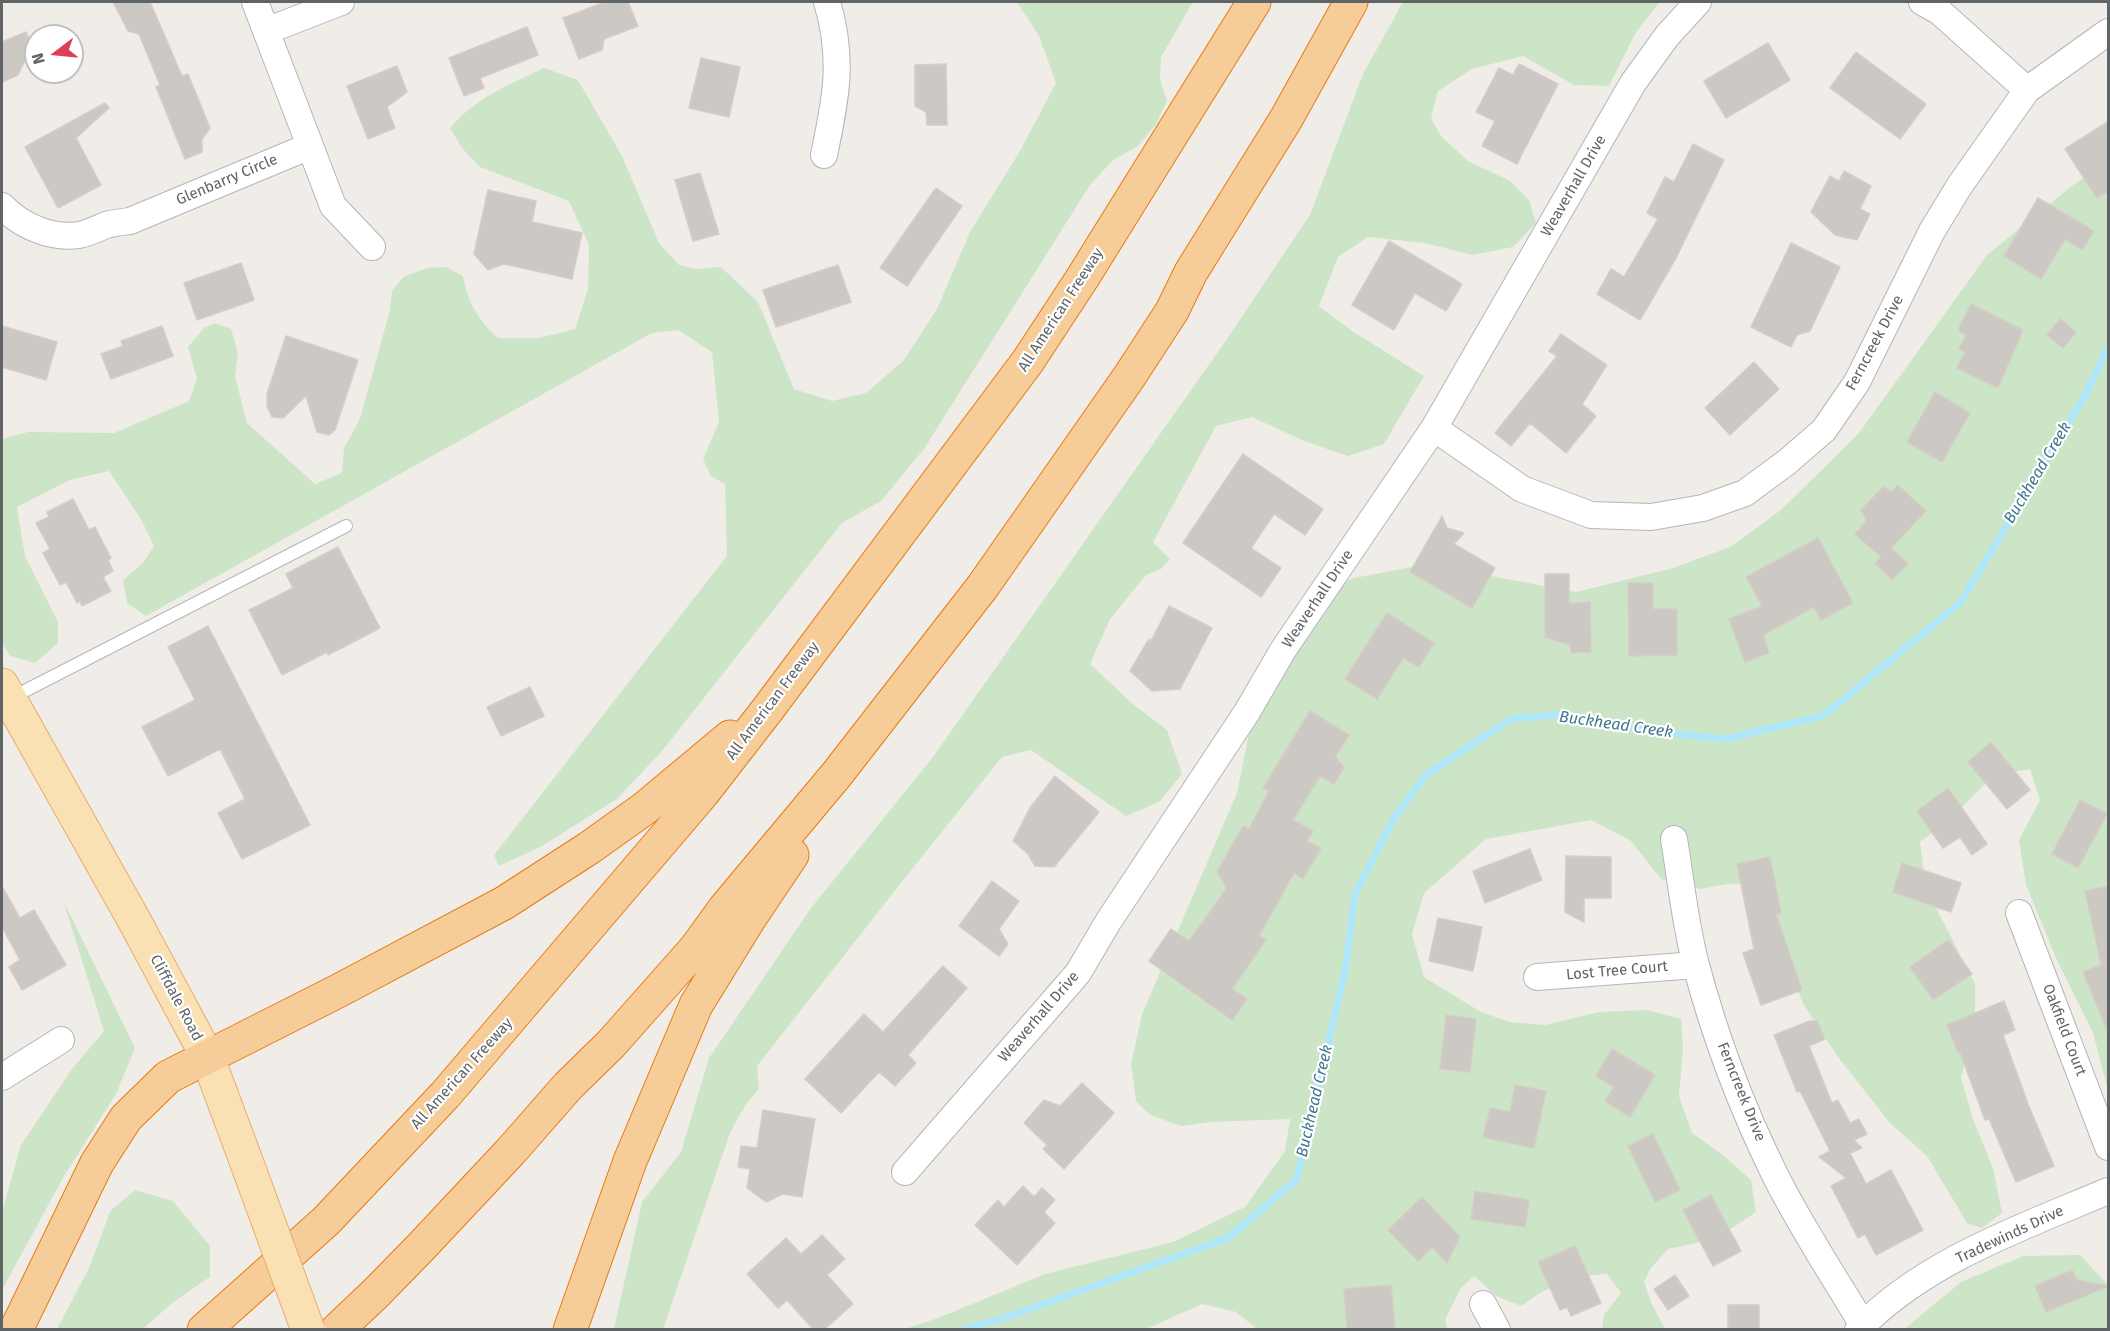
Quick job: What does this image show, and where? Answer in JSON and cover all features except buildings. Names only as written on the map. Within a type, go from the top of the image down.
[{"type":"highway","name":"All American Freeway","points":[[204,1329],[326,1221],[445,1095],[702,794],[1028,361],[1254,2]]},
{"type":"highway","points":[[337,1329],[405,1263],[511,1151],[568,1086],[611,1044],[696,948],[725,908],[837,774],[983,586],[1129,377],[1172,311],[1191,272],[1286,119],[1351,2]]},
{"type":"highway","points":[[16,1329],[97,1163],[126,1118],[168,1077],[338,991],[504,903],[589,849],[645,807],[712,750],[768,709]]},
{"type":"highway","points":[[570,1329],[630,1161],[696,1005],[749,919],[799,846],[837,774]]},
{"type":"main road","name":"Cliffdale Road","points":[[5,692],[134,920],[207,1056],[308,1329]]},
{"type":"street","points":[[255,2],[333,206],[372,248]]},
{"type":"street","points":[[266,31],[341,2]]},
{"type":"street","points":[[824,155],[835,108],[838,78],[837,48],[827,2]]},
{"type":"street","name":"Weaverhall Drive","points":[[904,1172],[1078,974],[1108,922],[1247,712],[1283,650],[1434,428],[1633,83],[1667,36],[1698,2]]},
{"type":"street","points":[[1922,2],[1940,12],[2026,90]]},
{"type":"street","name":"Ferncreek Drive","points":[[1434,428],[1522,489],[1592,515],[1651,517],[1703,508],[1745,493],[1787,462],[1824,430],[1857,382],[1932,231],[1960,185],[2026,90],[2109,32]]},
{"type":"street","name":"Glenbarry Circle","points":[[2,206],[21,222],[34,228],[63,236],[78,235],[93,232],[108,225],[130,221],[310,146]]},
{"type":"street","name":"Ferncreek Drive","points":[[1674,839],[1685,913],[1696,965],[1723,1051],[1744,1107],[1775,1175],[1861,1327]]},
{"type":"street","name":"Oakfield Court","points":[[2019,913],[2109,1147]]},
{"type":"street","name":"Lost Tree Court","points":[[1537,977],[1696,965]]},
{"type":"street","points":[[2,1077],[61,1040]]},
{"type":"street","name":"Tradewinds Drive","points":[[1861,1327],[1903,1291],[1954,1260],[1994,1239],[2109,1191]]},
{"type":"street","points":[[1483,1304],[1497,1329]]},
{"type":"lane","points":[[5,692],[346,526]]},
{"type":"green space","points":[[1017,2],[1193,2],[1161,57],[1160,79],[1167,101],[1156,124],[1138,146],[1113,160],[1090,185],[924,449],[881,501],[842,523],[662,751],[617,799],[542,846],[499,866],[494,855],[727,556],[725,484],[711,476],[703,459],[719,422],[712,352],[678,330],[652,333],[146,616],[127,603],[123,580],[143,563],[154,546],[142,521],[109,471],[70,480],[17,507],[25,556],[58,622],[58,643],[35,663],[10,656],[2,642],[2,439],[28,432],[114,433],[189,401],[197,379],[188,347],[204,328],[215,323],[231,329],[238,353],[235,376],[247,423],[315,484],[342,473],[344,448],[360,419],[390,310],[392,291],[403,277],[427,268],[446,267],[463,276],[475,310],[498,338],[539,338],[575,329],[588,289],[589,245],[569,201],[480,167],[462,148],[450,128],[482,100],[505,86],[544,68],[578,80],[622,156],[659,243],[679,265],[697,269],[721,267],[758,302],[794,389],[832,401],[866,393],[904,360],[937,309],[970,232],[1020,151],[1056,83],[1039,36]]},
{"type":"green space","points":[[1403,2],[1660,2],[1636,32],[1609,86],[1574,85],[1523,56],[1472,69],[1438,91],[1431,118],[1441,136],[1468,161],[1510,181],[1529,200],[1536,223],[1513,247],[1472,255],[1425,243],[1368,237],[1338,257],[1319,306],[1352,331],[1424,376],[1384,444],[1348,456],[1304,441],[1252,417],[1216,426],[1153,542],[1170,559],[1161,569],[1146,575],[1110,619],[1090,664],[1134,705],[1167,730],[1182,774],[1159,802],[1126,816],[1031,750],[1002,757],[757,1066],[759,1089],[746,1104],[730,1133],[663,1329],[614,1329],[642,1202],[681,1152],[709,1058],[811,908],[933,757],[1229,336],[1310,215],[1363,74]]},
{"type":"green space","points":[[2108,161],[2108,1090],[2093,1033],[2056,958],[2026,885],[2019,840],[2040,800],[2030,769],[1993,776],[1950,819],[1920,842],[1926,888],[1975,984],[1975,1026],[1961,1078],[1973,1119],[1993,1168],[2002,1213],[1982,1228],[1967,1223],[1927,1156],[1890,1123],[1838,1057],[1804,1005],[1770,928],[1760,883],[1727,884],[1700,889],[1661,879],[1631,841],[1591,820],[1486,839],[1424,893],[1412,934],[1424,977],[1481,1012],[1510,1022],[1545,1025],[1599,1012],[1647,1010],[1681,1019],[1683,1049],[1679,1096],[1692,1133],[1723,1155],[1751,1180],[1756,1212],[1716,1239],[1668,1249],[1651,1268],[1644,1282],[1665,1329],[1602,1329],[1604,1315],[1621,1293],[1607,1274],[1573,1277],[1540,1293],[1521,1306],[1496,1296],[1474,1276],[1461,1288],[1445,1320],[1448,1329],[1257,1329],[1236,1312],[1202,1304],[1146,1329],[902,1330],[938,1318],[1045,1274],[1173,1242],[1245,1207],[1285,1151],[1290,1119],[1212,1122],[1181,1126],[1150,1115],[1136,1101],[1131,1064],[1142,1014],[1237,793],[1261,674],[1326,590],[1354,578],[1427,564],[1576,592],[1673,568],[1730,547],[1781,510],[1859,433],[1987,255],[2073,185]]},
{"type":"green space","points":[[63,900],[135,1048],[116,1094],[64,1176],[2,1290],[2,1212],[21,1145],[72,1069],[104,1031]]},
{"type":"green space","points":[[135,1190],[173,1201],[210,1246],[210,1277],[172,1303],[143,1329],[57,1329],[88,1270],[111,1210]]},
{"type":"green space","points":[[2080,1255],[2108,1285],[2108,1329],[1903,1330],[1961,1282],[2023,1256]]},
{"type":"waterway","name":"Buckhead Creek","points":[[963,1330],[1007,1317],[1228,1238],[1297,1179],[1345,971],[1355,894],[1394,818],[1426,775],[1511,719],[1563,714],[1651,731],[1725,739],[1823,716],[1960,603],[2085,396],[2108,347]]}]
